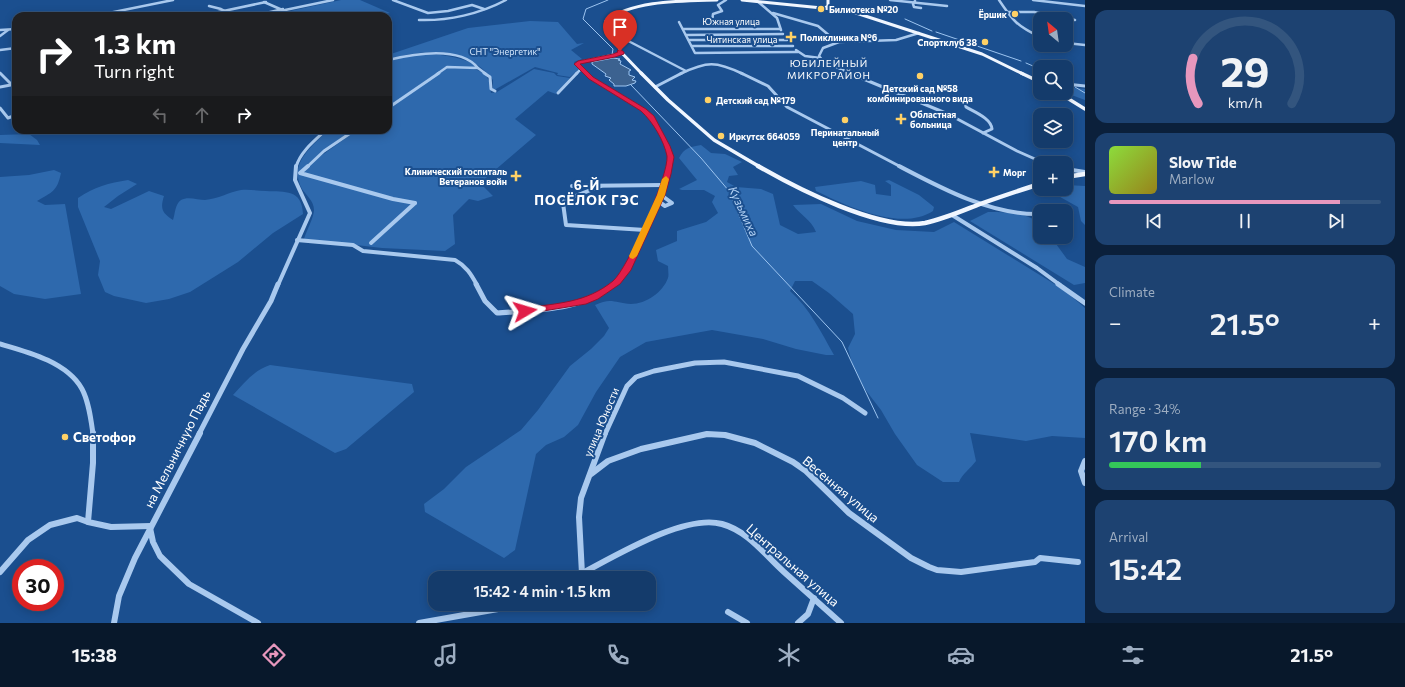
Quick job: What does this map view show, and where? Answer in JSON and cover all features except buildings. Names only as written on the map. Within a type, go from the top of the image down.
[{"type":"main road","points":[[717,0],[633,6],[610,16],[607,19],[606,24],[618,40],[619,48],[622,53],[655,88],[695,125],[727,149],[790,184],[828,202],[858,213],[898,223],[924,223],[952,216],[980,204],[1033,186]]},
{"type":"main road","points":[[745,0],[812,7],[827,4],[841,10],[861,14],[982,54],[1033,78]]},
{"type":"main road","points":[[1070,100],[1085,109]]},
{"type":"main road","points":[[1073,175],[1085,173]]},
{"type":"street","points":[[114,12],[173,0]]},
{"type":"street","points":[[261,0],[289,12]]},
{"type":"street","points":[[275,12],[332,0]]},
{"type":"street","points":[[393,0],[428,14],[472,5],[484,9]]},
{"type":"street","points":[[419,20],[431,20],[464,15],[506,0]]},
{"type":"street","points":[[712,22],[713,14],[722,11],[718,5],[726,0]]},
{"type":"street","points":[[756,0],[768,12],[777,18],[783,34],[798,52],[808,57],[820,58],[833,66],[943,112],[1033,158]]},
{"type":"street","points":[[890,0],[915,1],[947,6]]},
{"type":"street","points":[[999,0],[1013,21],[1033,34]]},
{"type":"street","points":[[1033,0],[1085,6]]},
{"type":"street","points":[[915,1],[913,4],[914,7],[921,8]]},
{"type":"street","points":[[220,12],[266,2]]},
{"type":"street","points":[[209,6],[225,11]]},
{"type":"street","points":[[278,12],[285,10]]},
{"type":"street","points":[[768,12],[818,26],[824,29],[832,38],[850,41]]},
{"type":"street","points":[[1007,12],[1034,12],[1075,20]]},
{"type":"street","points":[[679,22],[690,40],[695,52],[798,52]]},
{"type":"street","name":"Южная улица","points":[[683,29],[780,28]]},
{"type":"street","points":[[0,30],[12,30]]},
{"type":"street","points":[[0,36],[8,30]]},
{"type":"street","points":[[613,33],[686,71]]},
{"type":"street","points":[[820,58],[820,50],[830,44],[850,41],[896,40],[919,33]]},
{"type":"street","points":[[686,35],[783,34]]},
{"type":"street","points":[[830,44],[833,42],[832,38]]},
{"type":"street","points":[[690,40],[787,40]]},
{"type":"street","points":[[1073,44],[1085,45]]},
{"type":"street","name":"Читинская улица","points":[[692,46],[793,46]]},
{"type":"street","points":[[0,50],[12,49]]},
{"type":"street","points":[[392,59],[414,54],[434,53],[459,57],[471,61],[490,77],[491,89],[494,91]]},
{"type":"street","points":[[297,240],[353,245],[363,251],[455,260],[466,267],[493,310],[497,313],[540,310],[583,302],[595,297],[613,285],[624,274],[661,195],[670,163],[670,152],[651,117],[644,110],[591,78],[577,64],[578,62],[615,56],[622,53]]},
{"type":"street","points":[[655,88],[686,71],[700,66],[718,64],[744,74],[768,86],[787,106],[798,114],[934,184],[980,204],[1033,214]]},
{"type":"street","points":[[392,105],[447,67],[478,68]]},
{"type":"street","points":[[558,93],[581,69]]},
{"type":"street","points":[[0,73],[12,85]]},
{"type":"street","points":[[0,87],[12,85]]},
{"type":"street","points":[[1073,85],[1085,86]]},
{"type":"street","points":[[971,101],[965,103],[966,107],[987,120],[992,126],[992,129],[983,133]]},
{"type":"street","points":[[0,108],[8,118],[12,116]]},
{"type":"street","name":"на Мельничную Падь","points":[[114,623],[119,596],[126,577],[150,527],[243,349],[275,292],[310,213],[308,205],[294,179],[295,165],[300,156],[322,134]]},
{"type":"street","points":[[349,134],[324,151],[300,173],[392,199],[415,203],[371,243]]},
{"type":"street","points":[[1073,170],[1085,173]]},
{"type":"street","points":[[572,186],[663,186]]},
{"type":"street","points":[[600,186],[565,200],[563,203],[567,226],[645,230]]},
{"type":"street","points":[[658,201],[665,206],[672,203],[661,195]]},
{"type":"street","points":[[952,216],[1038,268],[1085,303]]},
{"type":"street","points":[[0,344],[33,354],[53,364],[72,378],[82,390],[93,431],[88,522]]},
{"type":"street","name":"улица Юности","points":[[582,571],[579,517],[581,498],[605,433],[627,386],[636,377],[654,371],[695,363],[724,362],[798,376],[849,401],[865,413]]},
{"type":"street","name":"Весенняя улица","points":[[591,474],[608,461],[642,449],[696,436],[711,434],[725,435],[755,443],[793,462],[806,471],[849,513],[911,558],[937,570],[961,572],[1035,562],[1040,558],[1078,562]]},
{"type":"street","points":[[1085,461],[1081,471],[1085,483]]},
{"type":"street","points":[[0,572],[28,540],[50,525],[77,518],[98,526],[116,528],[150,527],[152,542],[160,556],[189,584],[258,623]]},
{"type":"street","name":"Центральная улица","points":[[588,571],[662,534],[694,523],[711,522],[722,524],[732,528],[753,542],[841,623]]},
{"type":"street","points":[[798,623],[808,614],[814,598]]},
{"type":"street","points":[[419,623],[492,611]]},
{"type":"street","points":[[728,612],[747,623]]},
{"type":"green space","points":[[341,0],[360,0],[388,12],[292,12],[290,11]]},
{"type":"green space","name":"СНТ \"Энергетик\"","points":[[530,21],[558,22],[577,44],[584,43],[571,50],[582,59],[574,62],[579,69],[570,77],[557,75],[558,73],[535,67],[496,89],[493,89],[493,80],[482,69],[458,55],[431,52],[417,53],[392,58],[392,54],[468,28]]},
{"type":"green space","points":[[416,54],[439,55],[467,61],[474,64],[475,68],[445,67],[392,104],[392,60]]},
{"type":"green space","points":[[447,68],[471,68],[482,72],[489,81],[491,93],[497,92],[534,69],[554,73],[557,76],[570,78],[556,94],[548,91],[515,119],[536,135],[480,183],[493,196],[478,201],[469,199],[453,215],[455,244],[445,251],[382,248],[304,239],[313,216],[314,207],[298,180],[300,163],[304,156],[324,134],[347,134],[323,151],[300,171],[351,134],[392,134],[392,106]]},
{"type":"green space","points":[[1073,88],[1085,89],[1085,100],[1073,96]]},
{"type":"green space","points":[[29,134],[37,140],[40,145],[0,143],[0,135]]},
{"type":"green space","points":[[701,145],[711,153],[725,154],[742,162],[733,167],[738,175],[729,176],[727,182],[736,187],[761,189],[773,194],[780,225],[798,234],[816,232],[808,220],[793,205],[821,204],[857,221],[896,230],[934,232],[954,222],[1064,290],[1085,308],[1085,438],[1052,436],[1026,441],[970,433],[976,461],[962,476],[959,482],[943,482],[917,465],[895,434],[881,410],[864,388],[852,363],[848,348],[855,334],[853,314],[829,293],[812,281],[795,281],[790,291],[803,305],[820,329],[834,355],[826,355],[796,349],[763,339],[712,330],[646,342],[620,357],[596,392],[578,425],[564,437],[546,445],[536,454],[515,550],[504,558],[425,512],[424,504],[444,489],[466,467],[521,430],[538,410],[570,366],[604,336],[609,328],[595,305],[605,301],[631,304],[642,302],[653,296],[666,283],[668,278],[668,266],[658,261],[656,250],[677,241],[677,231],[706,222],[718,213],[712,202],[715,196],[704,190],[679,189],[697,180],[679,158],[688,148]]},
{"type":"green space","points":[[54,170],[61,173],[56,188],[37,201],[45,205],[65,204],[81,294],[45,299],[14,294],[0,286],[0,177],[29,175]]},
{"type":"green space","points":[[128,180],[137,184],[104,207],[111,209],[149,191],[164,196],[162,207],[164,213],[173,220],[178,204],[181,200],[190,198],[205,200],[241,190],[247,190],[286,192],[296,196],[302,206],[303,214],[273,233],[238,262],[190,292],[169,299],[146,303],[114,296],[105,292],[98,275],[100,261],[78,207],[78,198],[90,191],[108,184]]},
{"type":"green space","points":[[889,180],[919,195],[934,207],[933,211],[920,217],[906,219],[890,218],[843,203],[816,191],[815,187],[861,181],[875,185],[876,194],[891,196],[891,185],[885,181]]},
{"type":"green space","points":[[1073,185],[1085,186],[1085,225],[1081,221],[1078,207],[1058,196],[1073,196]]},
{"type":"green space","points":[[988,212],[1017,214],[1032,218],[1033,244],[1056,244],[1067,259],[1085,267],[1085,283],[1074,285],[970,221]]},
{"type":"green space","points":[[270,365],[412,384],[414,392],[346,449],[335,453],[233,395],[254,374]]},
{"type":"shaded area","points":[[613,58],[620,59],[618,60],[621,61],[620,64],[631,70],[629,71],[629,75],[635,77],[632,80],[636,81],[635,83],[626,86],[614,86],[614,84],[609,80],[611,78],[605,76],[606,74],[592,64],[592,62]]},
{"type":"waterway","name":"Кузьмиха","points":[[608,0],[586,9],[583,19],[613,49],[612,55]]},
{"type":"waterway","name":"Кузьмиха","points":[[905,19],[932,31]]},
{"type":"waterway","name":"Кузьмиха","points":[[936,32],[1021,61]]},
{"type":"waterway","name":"Кузьмиха","points":[[1026,63],[1033,66]]},
{"type":"waterway","name":"Кузьмиха","points":[[631,85],[701,158],[729,191],[752,246],[842,342],[878,418]]},
{"type":"waterway","name":"Кузьмиха","points":[[1075,87],[1085,93]]},
{"type":"slow traffic","points":[[633,256],[661,195],[666,179]]},
{"type":"place","name":"Билиотека №20","points":[[821,9]]},
{"type":"place","name":"Ёршик","points":[[1015,14]]},
{"type":"place","name":"Поликлиника N°6","points":[[791,37]]},
{"type":"place","name":"Спортклуб 38","points":[[985,42]]},
{"type":"place","name":"Детский сад №58 комбинированного вида","points":[[920,76]]},
{"type":"place","name":"Детский сад №179","points":[[708,100]]},
{"type":"place","name":"Областная больница","points":[[901,119]]},
{"type":"place","name":"Перинатальный центр","points":[[845,120]]},
{"type":"place","name":"Иркутск 664059","points":[[721,136]]},
{"type":"place","name":"Морг","points":[[994,172]]},
{"type":"place","name":"Клинический госпиталь Ветеранов войн","points":[[516,176]]},
{"type":"place","name":"Светофор","points":[[65,437]]},
{"type":"district","name":"ЮБИЛЕЙНЫЙ МИКРОРАЙОН","points":[[829,68]]},
{"type":"district","name":"6-Й ПОСЁЛОК ГЭС","points":[[587,192]]},
{"type":"route","points":[[525,311],[540,310],[590,300],[617,282],[627,270],[661,195],[668,174],[670,152],[651,117],[644,110],[591,78],[577,64],[578,62],[615,56],[622,53],[620,51]]}]
